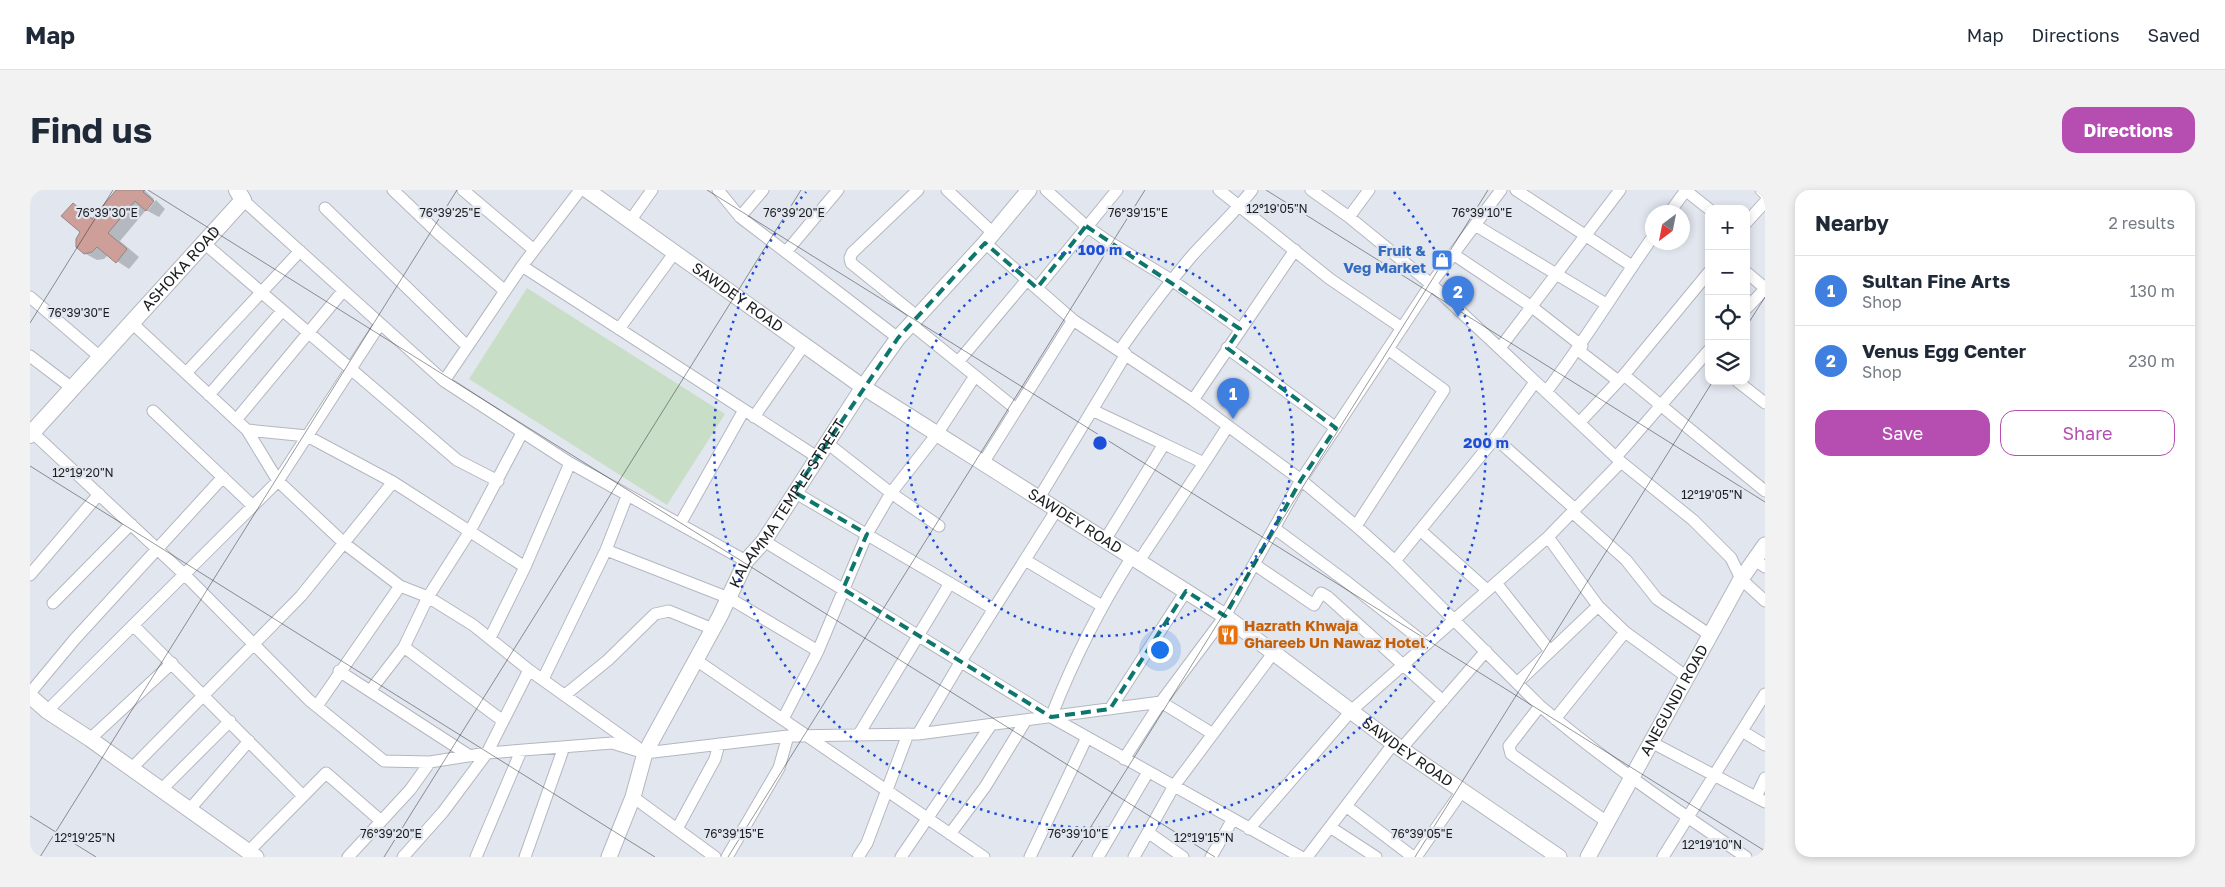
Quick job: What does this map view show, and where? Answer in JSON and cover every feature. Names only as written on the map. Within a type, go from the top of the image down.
[{"type":"main road","name":"ASHOKA ROAD","points":[[31,433],[204,243],[244,193]]},
{"type":"street","points":[[393,190],[439,234],[505,291]]},
{"type":"street","points":[[462,190],[534,250]]},
{"type":"street","points":[[444,381],[522,266],[580,190]]},
{"type":"street","name":"SAWDEY ROAD","points":[[587,190],[863,387],[1225,616],[1352,710],[1397,746],[1550,854]]},
{"type":"street","points":[[630,221],[652,190]]},
{"type":"street","points":[[718,190],[740,216],[898,338]]},
{"type":"street","points":[[740,216],[762,190]]},
{"type":"street","points":[[786,252],[838,190]]},
{"type":"street","points":[[918,190],[852,252],[851,263],[958,362],[1016,409]]},
{"type":"street","points":[[947,190],[1026,281],[1037,288],[1073,320],[1193,400],[1301,480],[1395,561],[1555,719],[1631,779],[1746,857]]},
{"type":"street","name":"KALAMMA TEMPLE STREET","points":[[609,857],[633,797],[645,753],[713,629],[746,561],[764,541],[863,387],[898,338],[989,238],[1029,190]]},
{"type":"street","points":[[1046,190],[1086,226],[1173,281],[1240,329]]},
{"type":"street","points":[[1037,288],[1117,190]]},
{"type":"street","points":[[1219,190],[1239,208],[1330,279],[1402,328]]},
{"type":"street","points":[[1039,498],[1092,410],[1143,316],[1190,259],[1239,208],[1252,190]]},
{"type":"street","points":[[1310,190],[1349,217],[1431,284],[1579,423],[1693,520],[1731,558],[1741,579],[1765,601]]},
{"type":"street","points":[[1349,217],[1369,190]]},
{"type":"street","points":[[1124,758],[1161,702],[1225,616],[1301,480],[1431,284],[1501,190]]},
{"type":"street","points":[[1516,190],[1583,236],[1632,266]]},
{"type":"street","points":[[1500,348],[1583,236],[1620,190]]},
{"type":"street","points":[[1675,205],[1686,190],[1705,205]]},
{"type":"street","points":[[1761,190],[1765,194]]},
{"type":"street","points":[[244,193],[300,251],[444,381],[570,464],[746,561]]},
{"type":"street","points":[[1750,219],[1765,202]]},
{"type":"street","points":[[325,208],[467,346]]},
{"type":"street","points":[[1475,225],[1606,304]]},
{"type":"street","points":[[204,243],[457,460],[498,481]]},
{"type":"street","points":[[1546,392],[1580,348],[1606,304],[1645,248]]},
{"type":"street","points":[[1193,400],[1295,250]]},
{"type":"street","points":[[186,373],[300,251]]},
{"type":"street","points":[[619,329],[675,252]]},
{"type":"street","points":[[1453,254],[1532,307],[1580,348],[1660,404],[1765,491]]},
{"type":"street","points":[[522,266],[817,458]]},
{"type":"street","points":[[1750,275],[1765,288],[1750,305]]},
{"type":"street","points":[[1579,423],[1705,277]]},
{"type":"street","points":[[958,362],[1026,281]]},
{"type":"street","points":[[236,420],[343,291]]},
{"type":"street","points":[[30,297],[100,357]]},
{"type":"street","points":[[209,395],[282,311]]},
{"type":"street","points":[[983,463],[1073,320]]},
{"type":"street","points":[[132,323],[247,430],[278,481],[345,544],[400,586],[428,597],[473,625],[529,670],[645,753]]},
{"type":"street","points":[[47,711],[278,481],[380,324]]},
{"type":"street","points":[[754,417],[804,345]]},
{"type":"street","points":[[1227,348],[1336,428]]},
{"type":"street","points":[[1356,526],[1444,390],[1388,349]]},
{"type":"street","points":[[30,356],[72,388]]},
{"type":"street","points":[[1249,829],[1352,710],[1548,537],[1574,511],[1619,459],[1660,404],[1705,357]]},
{"type":"street","points":[[783,719],[818,651],[867,534],[891,493],[937,434],[975,376]]},
{"type":"street","points":[[1395,561],[1495,438],[1535,382]]},
{"type":"street","points":[[1743,385],[1764,400]]},
{"type":"street","points":[[680,524],[744,410]]},
{"type":"street","points":[[1092,410],[1204,463]]},
{"type":"street","points":[[153,411],[253,506]]},
{"type":"street","points":[[1051,717],[1065,681],[1102,606],[1204,463],[1228,426]]},
{"type":"street","points":[[247,430],[306,436],[393,482],[525,567]]},
{"type":"street","points":[[31,433],[100,494],[185,575],[317,706],[384,761],[430,762],[486,753],[612,743],[645,753],[788,736],[913,734],[1161,702],[1213,734]]},
{"type":"street","points":[[370,691],[404,647],[428,597],[470,531],[522,433]]},
{"type":"street","points":[[1495,438],[1626,560],[1657,599],[1710,634]]},
{"type":"street","points":[[827,443],[891,493],[939,526]]},
{"type":"street","points":[[1105,540],[1164,444]]},
{"type":"street","points":[[490,638],[525,567],[570,464]]},
{"type":"street","points":[[223,477],[74,640],[30,694],[47,711],[90,739],[252,855],[303,796],[326,773],[381,821]]},
{"type":"street","points":[[131,769],[255,645],[345,544],[393,482]]},
{"type":"street","points":[[794,492],[994,609]]},
{"type":"street","points":[[30,575],[100,494]]},
{"type":"street","points":[[543,679],[606,550],[627,496]]},
{"type":"street","points":[[858,857],[867,843],[887,790],[913,734],[1057,509]]},
{"type":"street","points":[[53,603],[131,524]]},
{"type":"street","points":[[1274,528],[1426,644]]},
{"type":"street","points":[[1420,530],[1491,587],[1550,651]]},
{"type":"street","points":[[1548,537],[1598,606],[1625,632],[1687,677]]},
{"type":"street","points":[[764,541],[1051,717],[1295,856]]},
{"type":"street","name":"ANEGUNDI ROAD","points":[[1588,857],[1741,579],[1760,564],[1765,545]]},
{"type":"street","points":[[606,550],[729,598],[818,651]]},
{"type":"street","points":[[1025,560],[1102,606]]},
{"type":"street","points":[[1254,564],[1314,605],[1321,593],[1328,597],[1402,666],[1414,673],[1443,701]]},
{"type":"street","points":[[859,734],[950,583]]},
{"type":"street","points":[[317,706],[339,671],[400,586]]},
{"type":"street","points":[[1110,709],[1186,591]]},
{"type":"street","points":[[1517,682],[1598,606]]},
{"type":"street","points":[[565,695],[608,660],[655,614],[661,611],[669,611],[713,629]]},
{"type":"street","points":[[134,625],[303,796]]},
{"type":"street","points":[[1555,719],[1625,632]]},
{"type":"street","points":[[404,647],[503,721]]},
{"type":"street","points":[[1307,857],[1346,806],[1397,746],[1443,701],[1486,651]]},
{"type":"street","points":[[1134,857],[1174,786],[1274,652]]},
{"type":"street","points":[[696,660],[887,790],[978,855]]},
{"type":"street","points":[[90,739],[172,663]]},
{"type":"street","points":[[403,857],[443,812],[486,753],[529,670]]},
{"type":"street","points":[[339,671],[470,756]]},
{"type":"street","points":[[1663,857],[1765,694]]},
{"type":"street","points":[[1540,706],[1509,746],[1511,754],[1607,822]]},
{"type":"street","points":[[950,834],[985,787],[1026,720]]},
{"type":"street","points":[[161,790],[230,721]]},
{"type":"street","points":[[900,857],[991,725]]},
{"type":"street","points":[[1742,732],[1765,745]]},
{"type":"street","points":[[727,857],[779,768],[788,736]]},
{"type":"street","points":[[1030,857],[1087,738]]},
{"type":"street","points":[[189,810],[250,741]]},
{"type":"street","points":[[1651,742],[1760,799],[1765,778]]},
{"type":"street","points":[[676,829],[715,760],[719,744]]},
{"type":"street","points":[[525,857],[564,747]]},
{"type":"street","points":[[476,857],[521,751]]},
{"type":"street","points":[[348,857],[430,762]]},
{"type":"street","points":[[1098,857],[1148,772]]},
{"type":"street","points":[[1346,806],[1414,857],[1462,791]]},
{"type":"street","points":[[633,797],[715,857]]},
{"type":"street","points":[[1211,857],[1233,820]]},
{"type":"street","points":[[1330,827],[1376,857]]},
{"type":"street","points":[[1149,833],[1177,856]]},
{"type":"highlighted area","points":[[1086,226],[1240,329],[1227,348],[1336,428],[1301,480],[1225,616],[1186,591],[1110,709],[1051,717],[843,589],[867,534],[794,492],[898,338],[985,243],[1037,288]]},
{"type":"green space","points":[[527,288],[725,414],[667,505],[469,379]]},
{"type":"building","points":[[116,190],[145,190],[143,192],[154,201],[146,211],[135,201],[108,233],[127,249],[116,263],[97,247],[92,252],[84,254],[76,247],[76,239],[80,232],[61,216],[73,203],[92,219]]},
{"type":"place","name":"Fruit & Veg Market","points":[[1442,260]]},
{"type":"place","name":"Venus Egg Center","points":[[1458,317]]},
{"type":"place","name":"Sultan Fine Arts","points":[[1233,419]]},
{"type":"place","name":"Hazrath Khwaja Ghareeb Un Nawaz Hotel","points":[[1228,635]]}]
